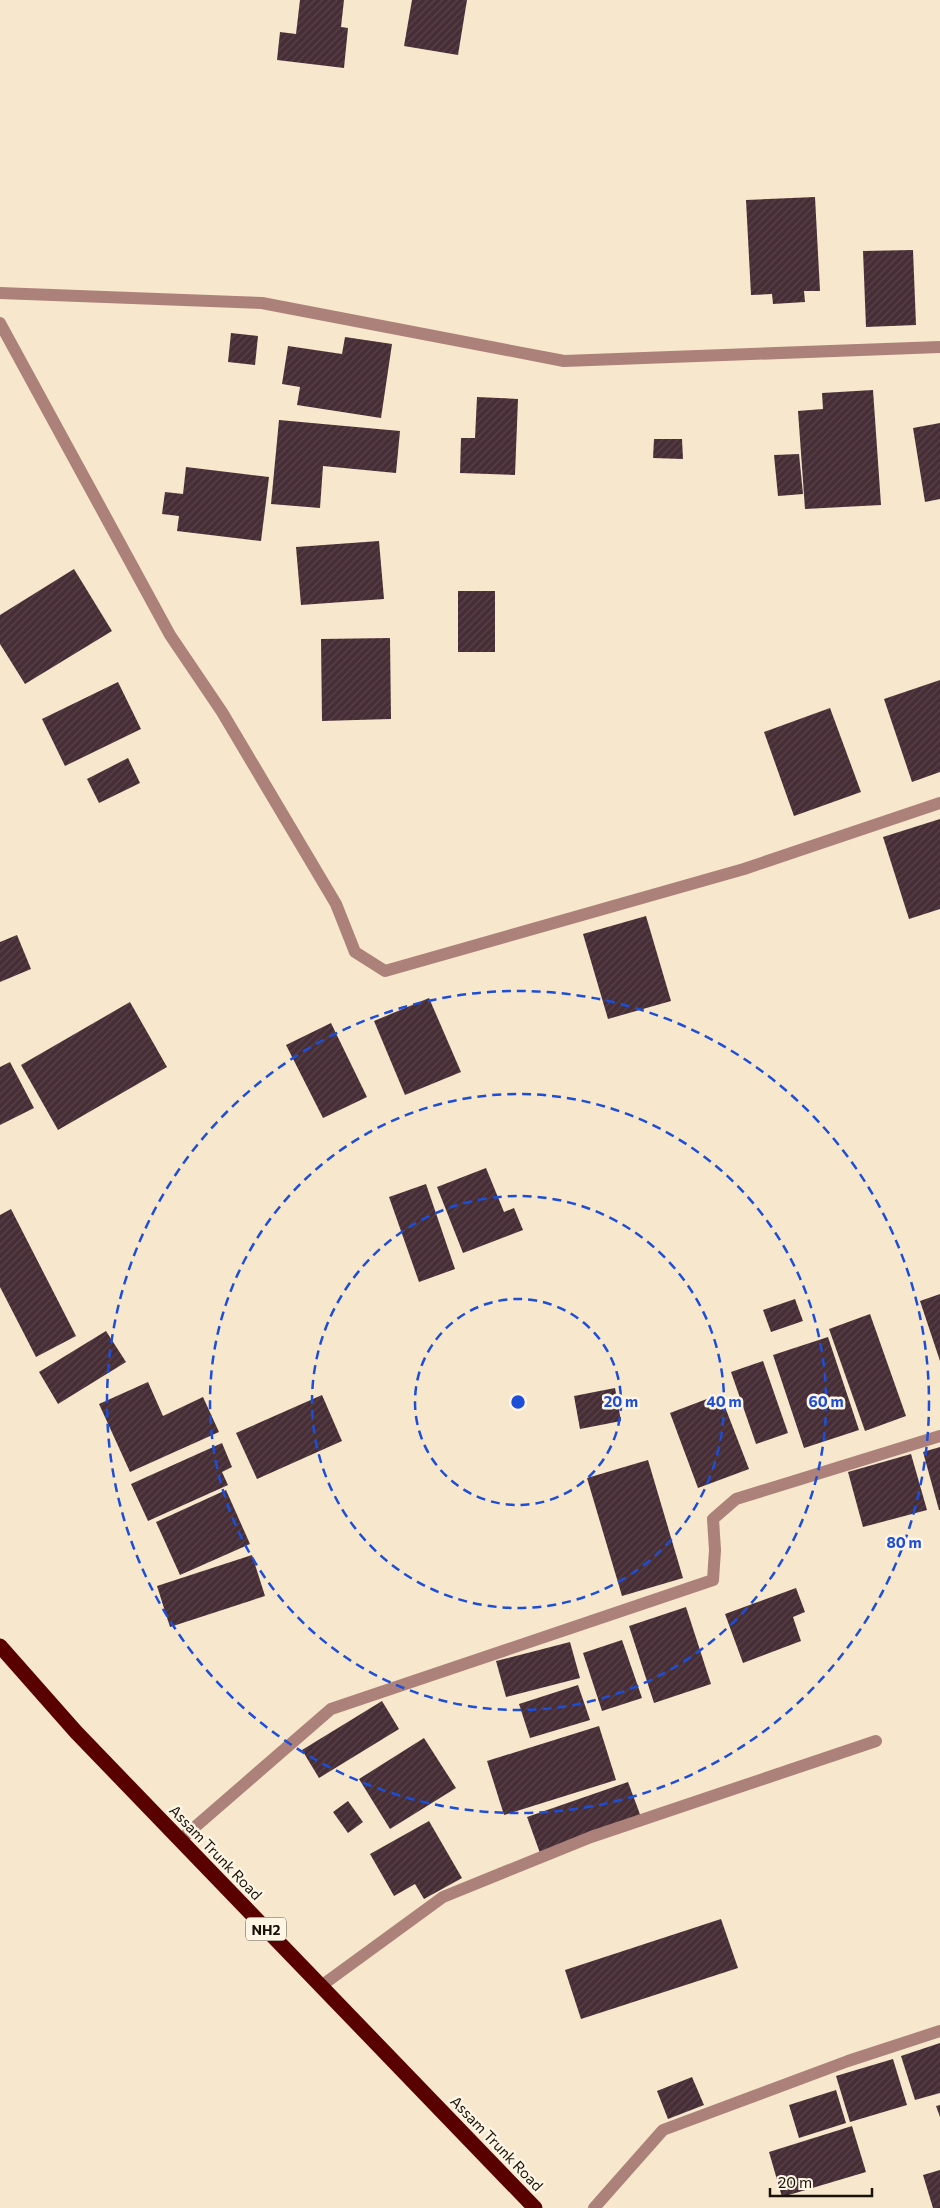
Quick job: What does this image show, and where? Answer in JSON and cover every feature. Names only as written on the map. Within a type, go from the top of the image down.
[{"type":"highway","name":"Assam Trunk Road","points":[[0,1646],[76,1732],[535,2208]]},
{"type":"street","points":[[0,293],[262,303],[564,361],[940,347]]},
{"type":"street","points":[[0,323],[170,635],[222,712],[336,904],[355,952],[385,971],[744,869],[940,803]]},
{"type":"street","points":[[180,1840],[331,1709],[713,1580],[715,1550],[713,1519],[736,1498],[940,1436]]},
{"type":"street","points":[[321,1986],[443,1897],[590,1837],[876,1741]]},
{"type":"street","points":[[594,2208],[663,2130],[848,2061],[940,2031]]},
{"type":"building","points":[[300,0],[344,0],[341,27],[348,28],[344,68],[277,60],[280,32],[296,34]]},
{"type":"building","points":[[412,0],[467,0],[458,55],[404,46]]},
{"type":"building","points":[[815,197],[820,291],[804,291],[805,302],[773,304],[772,294],[751,295],[746,200]]},
{"type":"building","points":[[913,250],[916,325],[866,327],[863,251]]},
{"type":"building","points":[[231,333],[258,336],[255,365],[228,362]]},
{"type":"building","points":[[345,337],[392,344],[381,418],[297,405],[300,387],[282,384],[288,346],[342,354]]},
{"type":"building","points":[[873,390],[881,505],[805,509],[798,411],[823,409],[822,393]]},
{"type":"building","points":[[477,397],[518,399],[515,475],[460,473],[461,438],[475,438]]},
{"type":"building","points":[[279,420],[400,431],[396,473],[323,466],[320,508],[271,504]]},
{"type":"building","points":[[940,423],[940,499],[925,502],[913,428]]},
{"type":"building","points":[[654,439],[682,439],[683,459],[653,458]]},
{"type":"building","points":[[799,454],[803,494],[778,496],[774,455]]},
{"type":"building","points":[[186,467],[269,477],[261,541],[177,531],[179,516],[162,514],[165,492],[183,494]]},
{"type":"building","points":[[379,541],[384,599],[301,605],[296,547]]},
{"type":"building","points":[[74,569],[112,631],[25,684],[0,644],[0,615]]},
{"type":"building","points":[[458,591],[495,591],[495,652],[458,652]]},
{"type":"building","points":[[390,638],[391,719],[322,721],[321,639]]},
{"type":"building","points":[[940,680],[940,772],[912,782],[884,699]]},
{"type":"building","points":[[118,682],[141,729],[65,766],[42,719]]},
{"type":"building","points":[[830,708],[861,792],[794,816],[764,732]]},
{"type":"building","points":[[128,758],[140,783],[99,803],[87,779]]},
{"type":"building","points":[[940,819],[940,909],[909,919],[883,837]]},
{"type":"building","points":[[646,916],[671,1001],[608,1019],[583,934]]},
{"type":"building","points":[[17,935],[31,969],[0,982],[0,942]]},
{"type":"building","points":[[429,998],[461,1072],[405,1095],[374,1021]]},
{"type":"building","points":[[130,1002],[167,1067],[58,1130],[21,1065]]},
{"type":"building","points":[[331,1023],[367,1097],[323,1118],[286,1045]]},
{"type":"building","points":[[10,1062],[34,1108],[0,1125],[0,1067]]},
{"type":"building","points":[[486,1168],[504,1212],[514,1208],[523,1230],[463,1253],[437,1187]]},
{"type":"building","points":[[426,1184],[455,1269],[419,1282],[389,1197]]},
{"type":"building","points":[[11,1209],[76,1336],[36,1357],[0,1287],[0,1215]]},
{"type":"building","points":[[940,1294],[940,1361],[920,1301]]},
{"type":"building","points":[[795,1299],[803,1321],[771,1332],[763,1310]]},
{"type":"building","points":[[870,1314],[906,1416],[865,1431],[829,1329]]},
{"type":"building","points":[[106,1331],[126,1362],[58,1404],[39,1372]]},
{"type":"building","points":[[828,1337],[859,1430],[804,1448],[773,1355]]},
{"type":"building","points":[[763,1361],[788,1433],[756,1444],[731,1372]]},
{"type":"building","points":[[148,1382],[163,1416],[203,1397],[219,1432],[130,1472],[99,1404]]},
{"type":"building","points":[[615,1388],[621,1421],[580,1429],[574,1396]]},
{"type":"building","points":[[720,1394],[749,1469],[698,1488],[670,1413]]},
{"type":"building","points":[[322,1395],[342,1441],[257,1479],[236,1433]]},
{"type":"building","points":[[222,1443],[232,1467],[222,1472],[228,1485],[148,1521],[131,1484]]},
{"type":"building","points":[[940,1447],[940,1510],[939,1510],[923,1452]]},
{"type":"building","points":[[911,1454],[927,1510],[863,1527],[848,1472]]},
{"type":"building","points":[[648,1460],[683,1578],[622,1596],[587,1478]]},
{"type":"building","points":[[226,1490],[250,1544],[180,1575],[156,1522]]},
{"type":"building","points":[[252,1555],[265,1596],[170,1627],[157,1586]]},
{"type":"building","points":[[796,1588],[805,1612],[793,1617],[801,1641],[743,1663],[725,1614]]},
{"type":"building","points":[[686,1607],[711,1684],[654,1703],[629,1626]]},
{"type":"building","points":[[622,1640],[642,1698],[602,1711],[583,1653]]},
{"type":"building","points":[[570,1642],[580,1678],[506,1697],[496,1661]]},
{"type":"building","points":[[578,1685],[590,1720],[530,1738],[519,1704]]},
{"type":"building","points":[[382,1701],[399,1729],[319,1778],[302,1750]]},
{"type":"building","points":[[599,1726],[616,1780],[504,1815],[487,1761]]},
{"type":"building","points":[[424,1738],[456,1788],[390,1829],[359,1779]]},
{"type":"building","points":[[628,1782],[641,1817],[540,1853],[527,1817]]},
{"type":"building","points":[[348,1801],[363,1822],[348,1833],[333,1812]]},
{"type":"building","points":[[429,1821],[462,1878],[424,1899],[415,1884],[394,1896],[370,1854]]},
{"type":"building","points":[[721,1919],[738,1968],[581,2019],[565,1970]]},
{"type":"building","points":[[940,2043],[940,2093],[915,2100],[901,2056]]},
{"type":"building","points":[[893,2059],[907,2105],[850,2122],[836,2076]]},
{"type":"building","points":[[692,2077],[704,2105],[668,2119],[657,2091]]},
{"type":"building","points":[[836,2090],[846,2123],[799,2138],[789,2105]]},
{"type":"building","points":[[940,2105],[940,2117],[936,2106]]},
{"type":"building","points":[[852,2126],[866,2172],[782,2197],[769,2152]]},
{"type":"building","points":[[940,2170],[940,2208],[933,2208],[923,2175]]}]
